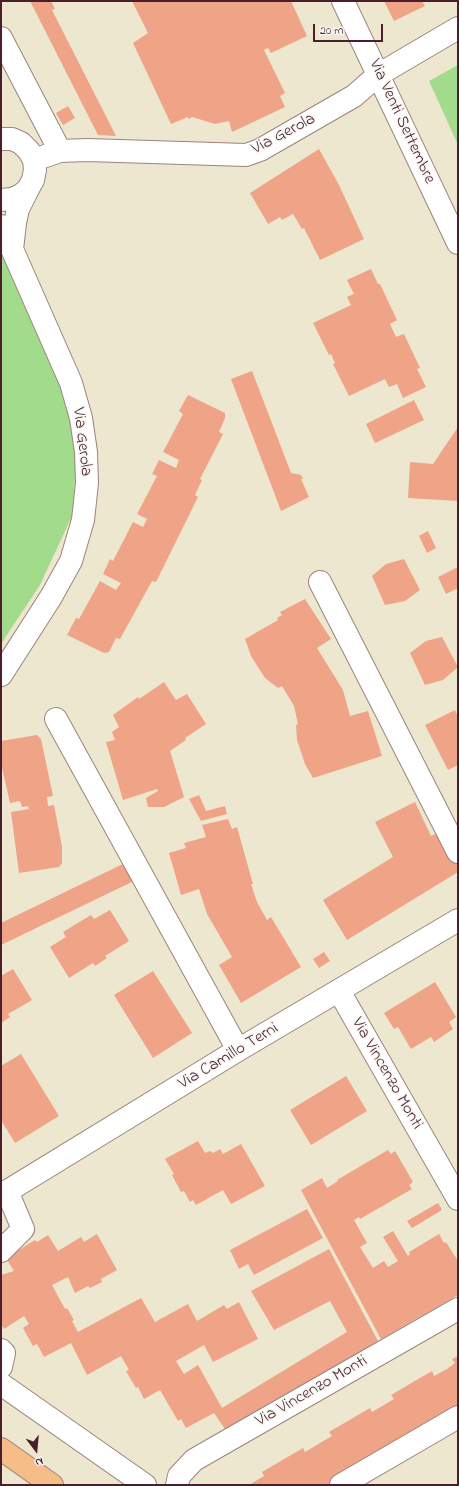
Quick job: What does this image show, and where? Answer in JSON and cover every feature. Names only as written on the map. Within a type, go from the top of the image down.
[{"type":"main road","points":[[1,1449],[52,1485]]},
{"type":"street","name":"Via Venti Settembre","points":[[343,1],[458,243]]},
{"type":"street","name":"Via Gerola","points":[[34,160],[60,151],[87,150],[246,155],[260,150],[354,96],[378,75],[458,28]]},
{"type":"street","points":[[1,38],[60,151]]},
{"type":"street","points":[[1,139],[12,139],[21,143],[29,151],[34,160],[35,170],[33,180],[18,209],[12,249]]},
{"type":"street","points":[[1,200],[12,199],[21,195],[28,189]]},
{"type":"street","name":"Via Gerola","points":[[1,226],[72,383],[82,425],[86,452],[87,483],[83,520],[71,561],[51,597],[1,675]]},
{"type":"street","points":[[320,582],[458,852]]},
{"type":"street","points":[[56,719],[238,1050]]},
{"type":"street","name":"Via Camillo Terni","points":[[4,1193],[238,1050],[458,920]]},
{"type":"street","name":"Via Vincenzo Monti","points":[[339,991],[458,1199]]},
{"type":"street","points":[[1,1251],[23,1229],[4,1193]]},
{"type":"street","name":"Via Vincenzo Monti","points":[[177,1485],[179,1476],[194,1460],[458,1308]]},
{"type":"street","points":[[1,1350],[4,1353],[1,1367]]},
{"type":"street","points":[[1,1384],[145,1485]]},
{"type":"street","points":[[341,1485],[458,1418]]},
{"type":"green space","points":[[458,65],[458,145],[429,81]]},
{"type":"green space","points":[[1,242],[64,388],[77,440],[73,514],[40,585],[1,644]]},
{"type":"building","points":[[30,1],[51,1],[55,9],[52,10],[116,136],[98,135]]},
{"type":"building","points":[[132,1],[291,1],[307,36],[271,53],[268,48],[264,50],[285,93],[280,96],[285,107],[232,132],[229,121],[215,124],[192,117],[189,119],[188,117],[171,124],[133,43],[148,33]]},
{"type":"building","points":[[384,1],[422,1],[425,6],[394,21]]},
{"type":"building","points":[[68,106],[75,118],[63,125],[56,113]]},
{"type":"building","points":[[319,149],[339,185],[364,239],[320,260],[304,228],[302,229],[293,214],[282,220],[280,217],[268,224],[250,193]]},
{"type":"building","points":[[371,269],[378,284],[380,284],[397,320],[390,324],[396,337],[404,334],[420,368],[417,369],[426,387],[403,398],[397,384],[389,387],[385,379],[349,396],[333,364],[335,363],[331,354],[329,355],[313,323],[351,305],[347,297],[354,294],[347,280]]},
{"type":"building","points":[[252,371],[291,473],[301,475],[303,479],[301,479],[309,497],[281,511],[231,379]]},
{"type":"building","points":[[188,395],[225,413],[225,418],[219,432],[223,434],[200,479],[202,480],[195,495],[198,497],[156,582],[152,581],[120,639],[116,638],[109,652],[104,653],[67,635],[76,618],[79,619],[100,581],[116,590],[121,583],[103,574],[110,559],[113,561],[133,522],[143,527],[147,519],[137,514],[157,476],[152,474],[159,460],[176,468],[179,460],[163,452],[183,414],[179,411]]},
{"type":"building","points":[[414,400],[424,420],[375,443],[366,424]]},
{"type":"building","points":[[458,427],[458,501],[408,498],[410,462],[433,464]]},
{"type":"building","points":[[428,531],[436,548],[427,553],[419,536]]},
{"type":"building","points":[[404,559],[420,590],[405,601],[385,605],[372,576],[386,564]]},
{"type":"building","points":[[458,567],[458,588],[446,594],[438,577]]},
{"type":"building","points":[[305,599],[331,639],[317,648],[343,690],[350,716],[368,711],[382,756],[313,778],[305,764],[297,740],[296,725],[298,724],[294,706],[282,686],[278,688],[265,678],[251,656],[245,639],[278,620],[277,618],[282,615],[280,612]]},
{"type":"building","points":[[442,637],[458,667],[443,680],[425,685],[410,653],[426,641]]},
{"type":"building","points":[[164,682],[176,700],[187,694],[206,724],[185,738],[186,740],[170,751],[184,797],[164,807],[148,807],[146,798],[158,791],[157,789],[123,800],[106,742],[115,740],[112,732],[119,727],[113,715],[138,697],[139,699]]},
{"type":"building","points":[[455,710],[458,717],[458,765],[448,770],[425,725]]},
{"type":"building","points":[[37,735],[41,739],[53,796],[47,797],[48,806],[54,805],[62,847],[62,863],[59,867],[19,873],[11,812],[29,809],[28,806],[22,807],[20,801],[10,803],[1,763],[1,741]]},
{"type":"building","points":[[199,795],[206,811],[225,806],[227,814],[201,821],[189,799]]},
{"type":"building","points":[[415,802],[431,836],[442,831],[458,863],[458,872],[347,940],[323,900],[393,857],[375,822]]},
{"type":"building","points":[[228,819],[232,829],[237,827],[257,902],[267,920],[271,917],[301,967],[241,1003],[219,965],[232,957],[207,914],[199,889],[181,895],[169,853],[186,848],[184,843],[206,837],[202,825]]},
{"type":"building","points":[[127,862],[136,880],[1,945],[1,923]]},
{"type":"building","points":[[110,910],[129,941],[105,956],[107,958],[95,966],[93,963],[69,978],[50,947],[66,937],[63,932],[91,915],[94,919]]},
{"type":"building","points":[[324,952],[330,961],[319,968],[313,959]]},
{"type":"building","points":[[13,969],[32,1000],[8,1014],[10,1017],[1,1023],[1,976]]},
{"type":"building","points":[[153,971],[192,1033],[153,1058],[114,995]]},
{"type":"building","points":[[435,982],[456,1017],[449,1022],[453,1029],[434,1042],[431,1037],[411,1049],[398,1027],[394,1029],[384,1013]]},
{"type":"building","points":[[21,1054],[59,1116],[15,1143],[1,1120],[1,1066]]},
{"type":"building","points":[[346,1076],[367,1111],[311,1145],[290,1110]]},
{"type":"building","points":[[198,1141],[205,1153],[210,1151],[213,1153],[220,1149],[223,1154],[241,1144],[265,1186],[231,1204],[223,1190],[196,1205],[193,1200],[190,1202],[184,1191],[181,1192],[172,1175],[174,1174],[165,1159]]},
{"type":"building","points":[[388,1150],[391,1154],[395,1151],[413,1182],[409,1185],[412,1189],[360,1219],[359,1217],[354,1220],[367,1243],[360,1247],[373,1268],[384,1261],[388,1267],[398,1261],[383,1237],[393,1231],[408,1256],[410,1254],[409,1252],[439,1234],[458,1261],[458,1295],[381,1339],[301,1190],[322,1178],[327,1188],[338,1181],[337,1180]]},
{"type":"building","points":[[438,1203],[442,1210],[412,1228],[407,1221]]},
{"type":"building","points":[[307,1209],[323,1238],[254,1275],[248,1264],[239,1269],[230,1250]]},
{"type":"building","points":[[97,1234],[117,1270],[101,1279],[102,1282],[90,1288],[88,1286],[75,1293],[68,1277],[52,1285],[65,1309],[67,1308],[74,1320],[72,1321],[78,1332],[141,1298],[155,1322],[188,1304],[197,1321],[224,1305],[227,1309],[239,1302],[258,1339],[213,1362],[204,1345],[176,1361],[184,1374],[198,1365],[222,1408],[347,1332],[330,1301],[274,1330],[251,1291],[329,1249],[378,1341],[227,1432],[214,1413],[186,1428],[181,1419],[178,1421],[160,1390],[144,1399],[138,1387],[136,1388],[126,1371],[129,1370],[121,1356],[87,1375],[71,1343],[44,1357],[37,1344],[33,1346],[23,1328],[29,1324],[24,1316],[4,1329],[1,1324],[1,1275],[14,1271],[6,1258],[35,1240],[37,1242],[48,1235],[58,1251],[81,1237],[84,1242]]},
{"type":"building","points":[[458,1356],[458,1407],[333,1478],[334,1481],[327,1485],[249,1485],[264,1476],[262,1472],[303,1448],[305,1452],[332,1436],[329,1432],[370,1408],[372,1412],[394,1399],[391,1395],[432,1371],[434,1376],[447,1369],[455,1363],[452,1359]]}]
